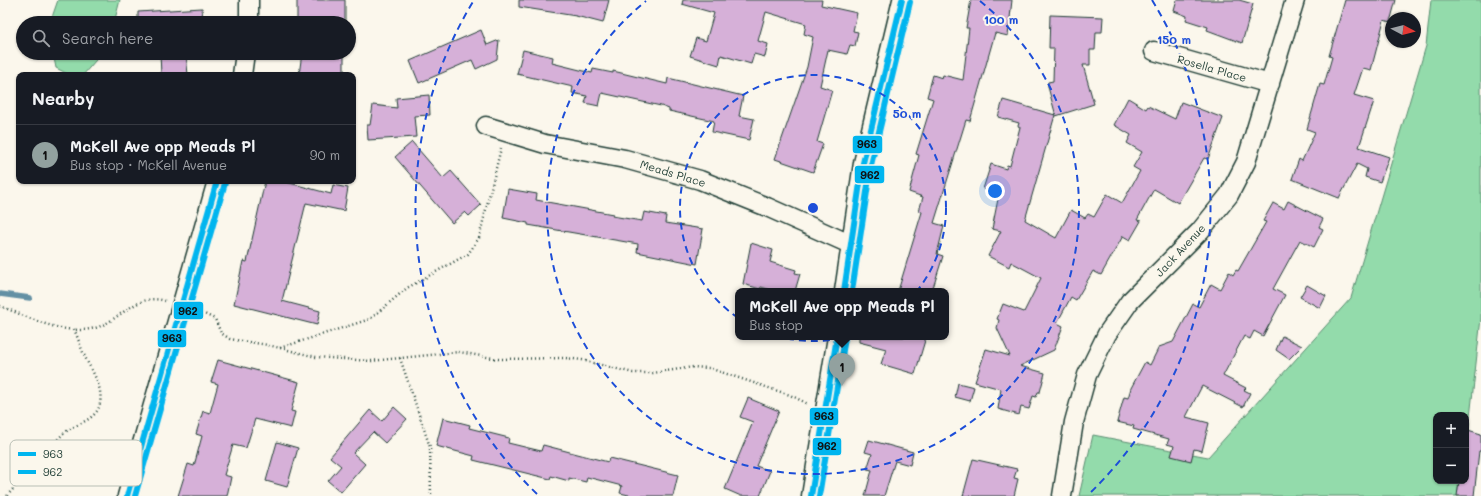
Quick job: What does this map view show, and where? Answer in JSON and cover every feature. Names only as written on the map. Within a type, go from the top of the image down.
[{"type":"street","points":[[249,0],[249,16]]},
{"type":"street","points":[[845,288],[863,163],[902,0]]},
{"type":"street","name":"Jack Avenue","points":[[1062,496],[1074,422],[1087,375],[1107,334],[1130,301],[1200,231],[1228,195],[1246,162],[1295,0]]},
{"type":"street","name":"Rosella Place","points":[[1154,51],[1270,84]]},
{"type":"street","points":[[243,72],[245,60]]},
{"type":"street","name":"Meads Place","points":[[486,126],[545,144],[625,159],[700,180],[767,207],[852,245]]},
{"type":"street","points":[[142,444],[216,184]]},
{"type":"street","points":[[811,496],[837,340]]},
{"type":"street","points":[[127,496],[130,486]]},
{"type":"path","points":[[280,348],[370,319],[407,288],[468,254],[479,238],[504,132]]},
{"type":"path","points":[[0,306],[54,326],[74,329],[95,328],[106,323],[132,306],[149,299],[157,299],[215,319],[221,333],[230,339],[280,348],[316,357],[344,360],[371,361],[459,352],[498,359],[565,358],[582,360],[633,373],[653,373],[693,367],[709,368],[790,395],[825,412]]},
{"type":"path","points":[[56,440],[67,431],[88,419],[97,411],[100,403],[97,379],[85,357],[74,329]]},
{"type":"path","points":[[400,358],[430,447],[431,496]]},
{"type":"path","points":[[7,496],[15,486]]},
{"type":"green space","points":[[58,0],[120,0],[116,16],[52,16]]},
{"type":"green space","points":[[1431,0],[1481,0],[1481,318],[1469,427],[1469,412],[1433,412],[1433,484],[1463,484],[1461,496],[1079,496],[1093,435],[1208,457],[1351,298],[1426,46]]},
{"type":"green space","points":[[54,60],[96,60],[86,72],[64,72],[56,68]]},
{"type":"building","points":[[297,0],[345,0],[345,16],[297,16]]},
{"type":"building","points":[[519,0],[609,0],[603,23],[576,16],[519,7]]},
{"type":"building","points":[[683,0],[822,0],[821,5],[857,13],[853,31],[858,32],[855,46],[850,45],[847,54],[828,50],[820,86],[832,90],[817,142],[823,144],[813,172],[775,159],[807,67],[813,37],[804,34],[806,24],[766,12],[758,41],[768,44],[765,57],[754,54],[751,64],[721,55],[719,65],[690,56],[696,38],[706,41],[714,13],[682,4]]},
{"type":"building","points":[[971,0],[1012,0],[1008,36],[995,33],[970,121],[966,120],[934,223],[944,226],[937,254],[943,256],[933,288],[899,288],[922,212],[919,211],[923,197],[909,192],[919,155],[916,154],[933,99],[927,97],[933,75],[942,78],[943,75],[963,80],[969,28],[966,28]]},
{"type":"building","points":[[1177,0],[1239,0],[1253,4],[1242,43],[1207,30],[1208,27],[1186,20],[1187,16],[1174,11]]},
{"type":"building","points":[[1345,0],[1396,0],[1393,12],[1385,12],[1385,20],[1371,70],[1363,68],[1354,95],[1374,101],[1359,147],[1389,157],[1380,182],[1365,177],[1367,169],[1357,164],[1339,198],[1292,179],[1299,159],[1302,161],[1315,132],[1307,129],[1320,84],[1324,85],[1332,57],[1329,56]]},
{"type":"building","points":[[202,8],[203,16],[138,16],[138,12]]},
{"type":"building","points":[[1050,15],[1103,17],[1102,32],[1096,32],[1095,50],[1090,50],[1090,65],[1083,65],[1094,104],[1056,116],[1048,87],[1048,82],[1053,81],[1054,48],[1049,48]]},
{"type":"building","points":[[481,30],[487,45],[499,40],[497,59],[476,69],[472,60],[419,83],[410,61]]},
{"type":"building","points":[[523,50],[553,57],[552,63],[592,73],[593,69],[613,73],[613,71],[667,84],[668,78],[743,96],[739,116],[754,119],[749,140],[712,132],[714,121],[669,111],[669,109],[661,106],[602,93],[599,106],[585,103],[587,96],[572,93],[573,87],[517,74]]},
{"type":"building","points":[[160,60],[187,60],[188,72],[161,72]]},
{"type":"building","points":[[301,60],[344,60],[344,72],[299,72]]},
{"type":"building","points":[[429,95],[430,115],[414,116],[416,137],[368,140],[367,125],[370,125],[373,105],[397,108],[396,98]]},
{"type":"building","points":[[1128,98],[1146,109],[1148,106],[1175,119],[1181,102],[1223,118],[1208,159],[1204,158],[1178,203],[1154,189],[1137,220],[1141,221],[1130,240],[1123,236],[1101,275],[1093,271],[1076,300],[1071,297],[1057,323],[1063,326],[1054,350],[1020,366],[1045,373],[1040,392],[1038,392],[1036,397],[1033,396],[1029,409],[1021,407],[1019,415],[998,409],[1001,389],[975,382],[986,349],[1010,356],[997,328],[999,320],[997,319],[1003,304],[1024,312],[1041,278],[1011,262],[1009,267],[988,256],[1001,231],[992,229],[999,194],[983,189],[991,164],[1006,169],[1007,165],[1010,166],[1020,127],[1018,126],[1019,123],[998,117],[1003,100],[1055,115],[1025,220],[1056,238],[1071,210],[1085,218],[1088,214],[1094,217],[1107,194],[1122,203],[1140,171],[1133,167],[1142,152],[1127,143],[1131,135],[1114,125]]},
{"type":"building","points":[[412,142],[443,178],[451,171],[481,205],[469,216],[465,212],[452,223],[395,157]]},
{"type":"building","points":[[264,184],[293,184],[331,194],[333,185],[348,188],[344,211],[306,203],[282,301],[320,311],[317,325],[234,304],[243,261],[247,262]]},
{"type":"building","points":[[508,189],[537,194],[536,200],[613,214],[612,216],[642,221],[644,212],[666,216],[665,223],[703,229],[697,264],[637,252],[638,244],[528,225],[528,223],[503,218]]},
{"type":"building","points":[[1288,201],[1323,219],[1319,227],[1323,229],[1314,247],[1300,240],[1273,289],[1285,295],[1263,336],[1254,331],[1250,339],[1244,336],[1223,376],[1246,388],[1244,390],[1250,393],[1243,407],[1202,386],[1186,417],[1209,423],[1202,451],[1194,449],[1191,461],[1171,456],[1174,446],[1167,444],[1169,439],[1133,429],[1134,426],[1117,422],[1124,397],[1128,398],[1131,388],[1145,362],[1150,365],[1159,347],[1173,342],[1193,304],[1199,307],[1211,284],[1220,289],[1229,272],[1233,275],[1236,270],[1238,271],[1266,222],[1263,221],[1273,203],[1284,209]]},
{"type":"building","points":[[751,243],[773,250],[770,262],[796,270],[795,273],[800,274],[796,288],[757,288],[743,284]]},
{"type":"building","points":[[1307,285],[1326,296],[1320,308],[1300,297]]},
{"type":"building","points":[[1282,336],[1302,346],[1289,359],[1276,350]]},
{"type":"building","points":[[859,340],[925,340],[915,374],[881,364],[886,349],[859,342]]},
{"type":"building","points":[[218,360],[299,382],[291,411],[295,412],[291,428],[255,419],[246,448],[233,445],[224,475],[231,477],[227,496],[178,496],[188,464],[194,466],[202,436],[196,434],[203,411],[210,413],[218,384],[211,382]]},
{"type":"building","points":[[958,383],[974,387],[970,401],[955,397]]},
{"type":"building","points":[[748,398],[779,411],[756,466],[770,471],[760,496],[741,496],[725,489],[753,422],[740,417]]},
{"type":"building","points":[[394,407],[407,419],[385,443],[373,432],[353,453],[365,464],[341,492],[328,481],[341,466],[330,457],[370,410],[382,421]]},
{"type":"building","points":[[443,418],[470,425],[469,428],[509,438],[508,443],[541,451],[543,445],[608,462],[609,458],[678,475],[673,496],[633,496],[620,493],[622,486],[587,477],[586,482],[569,478],[569,481],[551,476],[550,479],[473,460],[474,456],[436,446]]},
{"type":"building","points":[[1469,430],[1481,434],[1481,451],[1479,451],[1474,496],[1457,496],[1459,484],[1469,484]]},
{"type":"building","points":[[869,440],[913,452],[910,465],[895,461],[884,496],[865,496],[872,470],[867,469],[872,454],[865,452]]},
{"type":"building","points":[[277,442],[298,448],[287,487],[266,481]]},
{"type":"building","points":[[973,459],[1017,469],[1014,478],[1018,479],[1014,496],[963,496]]},
{"type":"waterway","points":[[0,294],[30,298]]},
{"type":"transit line","name":"963","points":[[844,288],[863,163],[902,0]]},
{"type":"transit line","name":"962","points":[[852,288],[871,165],[910,2]]},
{"type":"transit line","name":"963","points":[[142,444],[216,184]]},
{"type":"transit line","name":"962","points":[[142,472],[225,184]]},
{"type":"transit line","name":"963","points":[[811,496],[837,340]]},
{"type":"transit line","name":"962","points":[[819,496],[845,340]]},
{"type":"transit line","name":"963","points":[[127,496],[130,486]]},
{"type":"transit line","name":"962","points":[[135,496],[138,486]]},
{"type":"place","name":"McKell Ave opp Meads Pl","points":[[842,386]]}]
